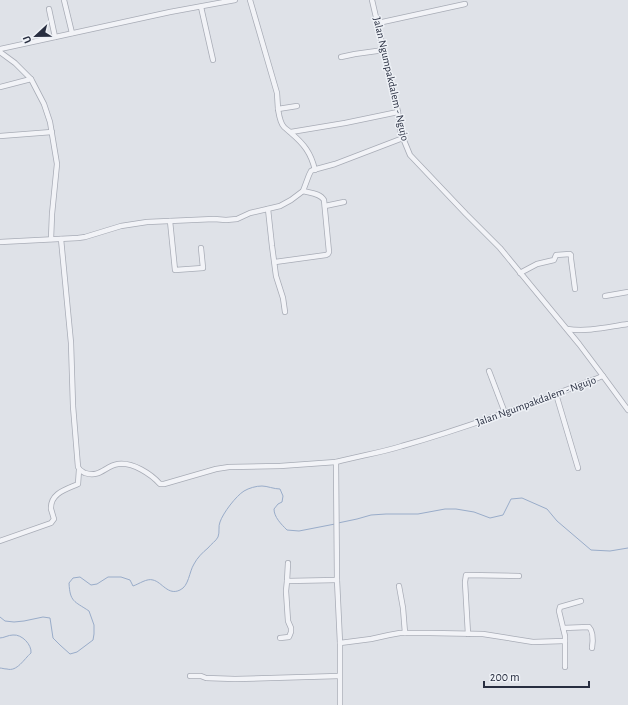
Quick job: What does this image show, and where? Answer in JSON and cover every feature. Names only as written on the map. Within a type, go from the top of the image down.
[{"type":"street","points":[[64,0],[72,33]]},
{"type":"street","points":[[0,49],[170,12],[235,0]]},
{"type":"street","points":[[250,0],[269,71],[277,93],[278,109],[283,127],[291,132],[310,153],[315,170]]},
{"type":"street","name":"Jalan Ngumpakdalem - Ngujo","points":[[80,470],[88,474],[97,474],[118,464],[126,464],[148,472],[160,484],[164,484],[216,469],[336,462],[401,447],[505,413],[603,376],[567,329],[500,248],[413,159],[403,138],[372,0]]},
{"type":"street","points":[[378,23],[465,4]]},
{"type":"street","points":[[201,7],[213,60]]},
{"type":"street","points":[[49,9],[55,37]]},
{"type":"street","points":[[341,57],[384,50]]},
{"type":"street","points":[[0,52],[15,63],[32,79],[44,104],[50,122],[57,164],[51,239]]},
{"type":"street","points":[[0,87],[32,79]]},
{"type":"street","points":[[278,109],[297,106]]},
{"type":"street","points":[[291,132],[345,124],[398,112]]},
{"type":"street","points":[[0,136],[52,132]]},
{"type":"street","points":[[0,242],[85,237],[121,226],[147,222],[214,219],[232,220],[250,213],[280,206],[291,200],[303,191],[311,171],[335,164],[403,138]]},
{"type":"street","points":[[274,262],[328,254],[329,252],[323,197],[303,191]]},
{"type":"street","points":[[325,206],[344,202]]},
{"type":"street","points":[[268,208],[276,276],[283,298],[285,312]]},
{"type":"street","points":[[170,221],[175,270],[203,268],[201,248]]},
{"type":"street","points":[[0,541],[51,523],[54,519],[51,508],[55,497],[58,493],[78,484],[80,470],[78,467],[71,343],[61,239]]},
{"type":"street","points":[[520,273],[530,267],[554,260],[556,255],[570,254],[572,259],[575,288]]},
{"type":"street","points":[[605,296],[628,292]]},
{"type":"street","points":[[567,329],[578,331],[628,324]]},
{"type":"street","points":[[489,372],[505,413]]},
{"type":"street","points":[[603,376],[628,410]]},
{"type":"street","points":[[556,394],[578,468]]},
{"type":"street","points":[[336,462],[340,705]]},
{"type":"street","points":[[280,638],[290,637],[291,632],[288,621],[286,591],[288,563]]},
{"type":"street","points":[[468,634],[465,582],[466,575],[519,576]]},
{"type":"street","points":[[287,581],[337,580]]},
{"type":"street","points":[[399,586],[405,633]]},
{"type":"street","points":[[565,667],[565,641],[559,608],[581,601]]},
{"type":"street","points":[[563,628],[589,627],[592,630],[592,648]]},
{"type":"street","points":[[340,643],[405,633],[483,634],[532,642],[565,641]]},
{"type":"street","points":[[190,676],[235,679],[339,676]]},
{"type":"waterway","points":[[0,617],[5,621],[14,622],[43,617],[50,618],[53,638],[70,654],[77,652],[93,640],[94,625],[89,611],[76,603],[70,594],[69,583],[73,578],[80,577],[91,585],[97,584],[108,577],[121,577],[130,580],[133,586],[146,580],[151,580],[156,581],[169,590],[180,590],[185,585],[192,567],[202,553],[218,537],[219,524],[227,510],[241,493],[253,487],[262,486],[280,489],[283,496],[282,502],[278,504],[274,509],[274,512],[278,520],[287,530],[299,531],[335,524]]},
{"type":"waterway","points":[[338,523],[371,515],[418,514],[445,509],[474,512],[490,518],[503,515],[511,499],[522,498],[547,509],[557,521],[591,550],[610,551],[628,548]]},
{"type":"waterway","points":[[0,638],[11,635],[20,636],[26,641],[31,650],[31,653],[14,669],[0,668]]}]
